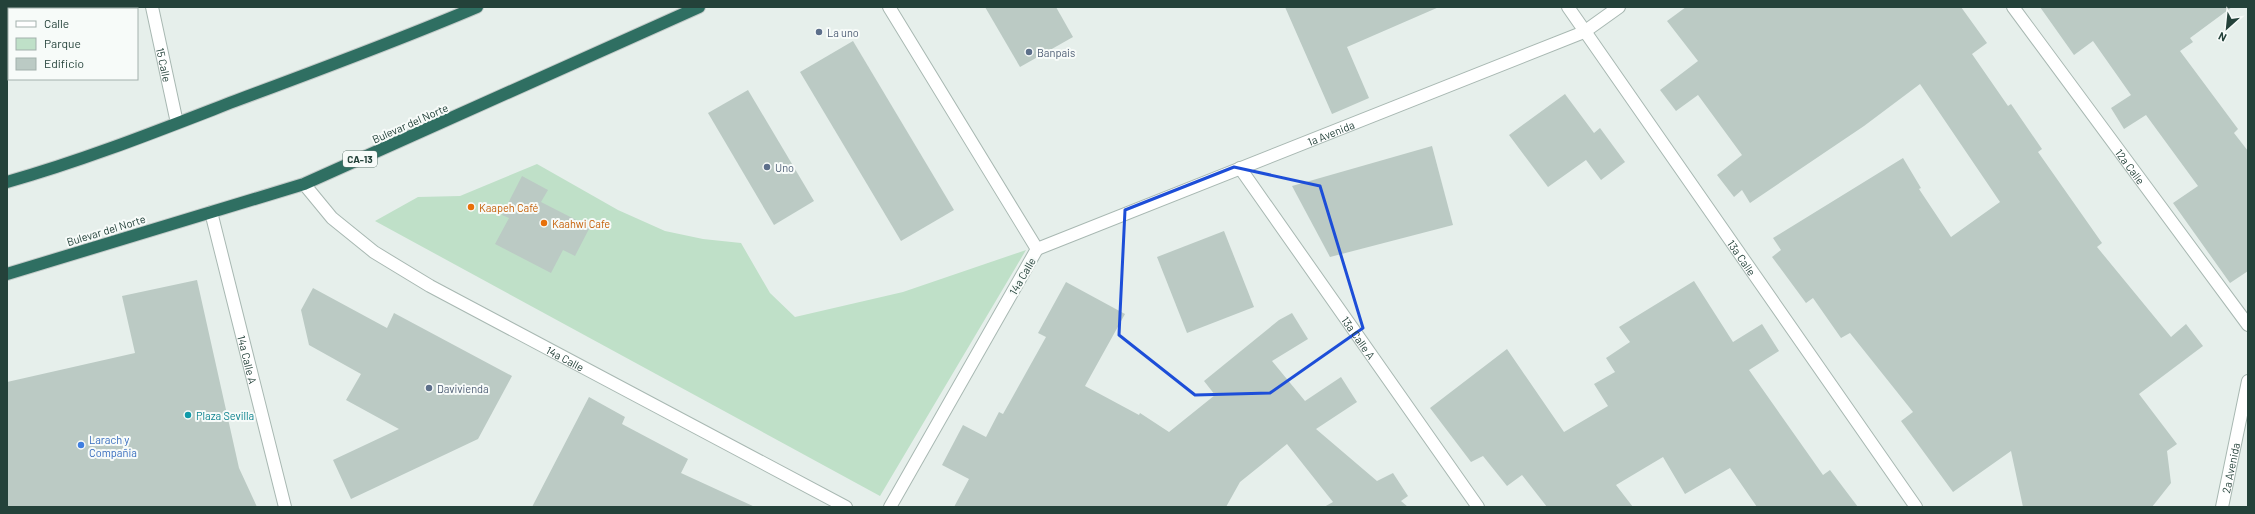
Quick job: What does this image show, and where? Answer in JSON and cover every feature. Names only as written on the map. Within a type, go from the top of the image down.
[{"type":"highway","points":[[7,182],[58,167],[177,123],[417,33],[477,7]]},
{"type":"highway","name":"Bulevar del Norte","points":[[7,274],[304,184],[699,7]]},
{"type":"street","name":"15 Calle","points":[[152,7],[177,123]]},
{"type":"street","name":"14a Calle","points":[[889,7],[1037,249],[890,507]]},
{"type":"street","name":"13a Calle","points":[[1568,7],[1916,507]]},
{"type":"street","name":"1a Avenida","points":[[1037,249],[1584,32],[1619,7]]},
{"type":"street","name":"12a Calle","points":[[2013,7],[2248,326]]},
{"type":"street","name":"13a Calle A","points":[[1240,168],[1478,507]]},
{"type":"street","name":"14a Calle","points":[[304,184],[332,218],[374,252],[437,290],[846,507]]},
{"type":"street","name":"14a Calle A","points":[[212,212],[285,507]]},
{"type":"street","name":"2a Avenida","points":[[2222,507],[2248,381]]},
{"type":"highlighted area","points":[[1234,167],[1320,186],[1363,328],[1270,393],[1195,395],[1119,335],[1125,210]]},
{"type":"green space","points":[[537,164],[618,210],[665,231],[703,239],[741,243],[770,293],[795,317],[903,292],[1026,250],[880,496],[375,221],[418,197],[460,196]]},
{"type":"building","name":"Banpais","points":[[985,7],[1056,7],[1073,37],[1020,67]]},
{"type":"building","points":[[1285,7],[1439,7],[1347,47],[1369,98],[1332,114]]},
{"type":"building","points":[[1686,7],[1961,7],[1987,43],[1972,54],[2008,106],[2011,104],[2042,149],[2038,152],[2102,243],[2097,247],[2171,337],[2186,324],[2203,346],[2139,394],[2177,444],[2167,451],[2171,483],[2152,507],[2023,507],[2011,451],[1953,492],[1901,421],[1913,412],[1850,333],[1841,338],[1813,298],[1806,303],[1772,257],[1781,250],[1773,238],[1903,158],[1921,188],[1919,189],[1951,237],[2000,202],[1920,84],[1864,126],[1750,203],[1742,190],[1734,197],[1717,175],[1742,155],[1698,95],[1676,111],[1660,90],[1698,61],[1667,21]]},
{"type":"building","points":[[2040,7],[2232,7],[2190,38],[2193,42],[2180,51],[2238,129],[2234,133],[2248,151],[2248,271],[2230,283],[2173,203],[2198,186],[2146,115],[2124,129],[2111,108],[2131,95],[2093,41],[2074,55]]},
{"type":"building","points":[[853,41],[954,210],[901,241],[800,72]]},
{"type":"building","name":"Uno","points":[[748,90],[814,201],[774,225],[708,113]]},
{"type":"building","points":[[1565,94],[1594,133],[1600,128],[1625,162],[1601,180],[1586,160],[1548,187],[1509,135]]},
{"type":"building","points":[[1432,146],[1453,225],[1330,257],[1292,186]]},
{"type":"building","name":"Kaahwi Cafe","points":[[522,176],[548,190],[541,202],[590,227],[575,256],[563,250],[551,273],[495,244],[509,218],[502,215]]},
{"type":"building","points":[[1224,231],[1254,307],[1187,333],[1157,257]]},
{"type":"building","points":[[197,280],[239,468],[257,507],[7,507],[7,382],[135,353],[122,296]]},
{"type":"building","points":[[1694,281],[1733,342],[1762,324],[1779,351],[1749,370],[1823,475],[1830,470],[1858,507],[1757,507],[1730,468],[1685,494],[1663,457],[1616,485],[1633,507],[1547,507],[1522,475],[1507,486],[1483,456],[1471,462],[1430,408],[1507,349],[1564,432],[1608,406],[1594,384],[1615,372],[1606,358],[1630,342],[1619,327]]},
{"type":"building","points":[[1066,282],[1125,314],[1085,386],[1139,415],[1140,413],[1169,432],[1215,395],[1204,381],[1279,320],[1292,313],[1308,339],[1272,361],[1305,401],[1341,377],[1357,402],[1316,429],[1377,481],[1393,473],[1408,496],[1401,501],[1408,507],[1324,507],[1333,502],[1287,444],[1240,482],[1226,507],[954,507],[969,479],[942,465],[963,425],[986,437],[999,412],[1003,414],[1046,337],[1038,333]]},
{"type":"building","name":"Davivienda","points":[[313,288],[387,328],[394,313],[512,376],[478,439],[351,499],[333,460],[399,429],[346,400],[361,374],[309,345],[301,310]]},
{"type":"building","points":[[589,397],[625,417],[622,424],[688,459],[681,473],[755,507],[532,507]]},
{"type":"place","name":"La uno","points":[[819,32]]},
{"type":"place","name":"Banpais","points":[[1029,52]]},
{"type":"place","name":"Uno","points":[[767,167]]},
{"type":"place","name":"Kaapeh Café","points":[[471,207]]},
{"type":"place","name":"Kaahwi Cafe","points":[[544,223]]},
{"type":"place","name":"Davivienda","points":[[429,388]]},
{"type":"place","name":"Plaza Sevilla","points":[[188,415]]},
{"type":"place","name":"Larach y Compañia","points":[[81,445]]}]
